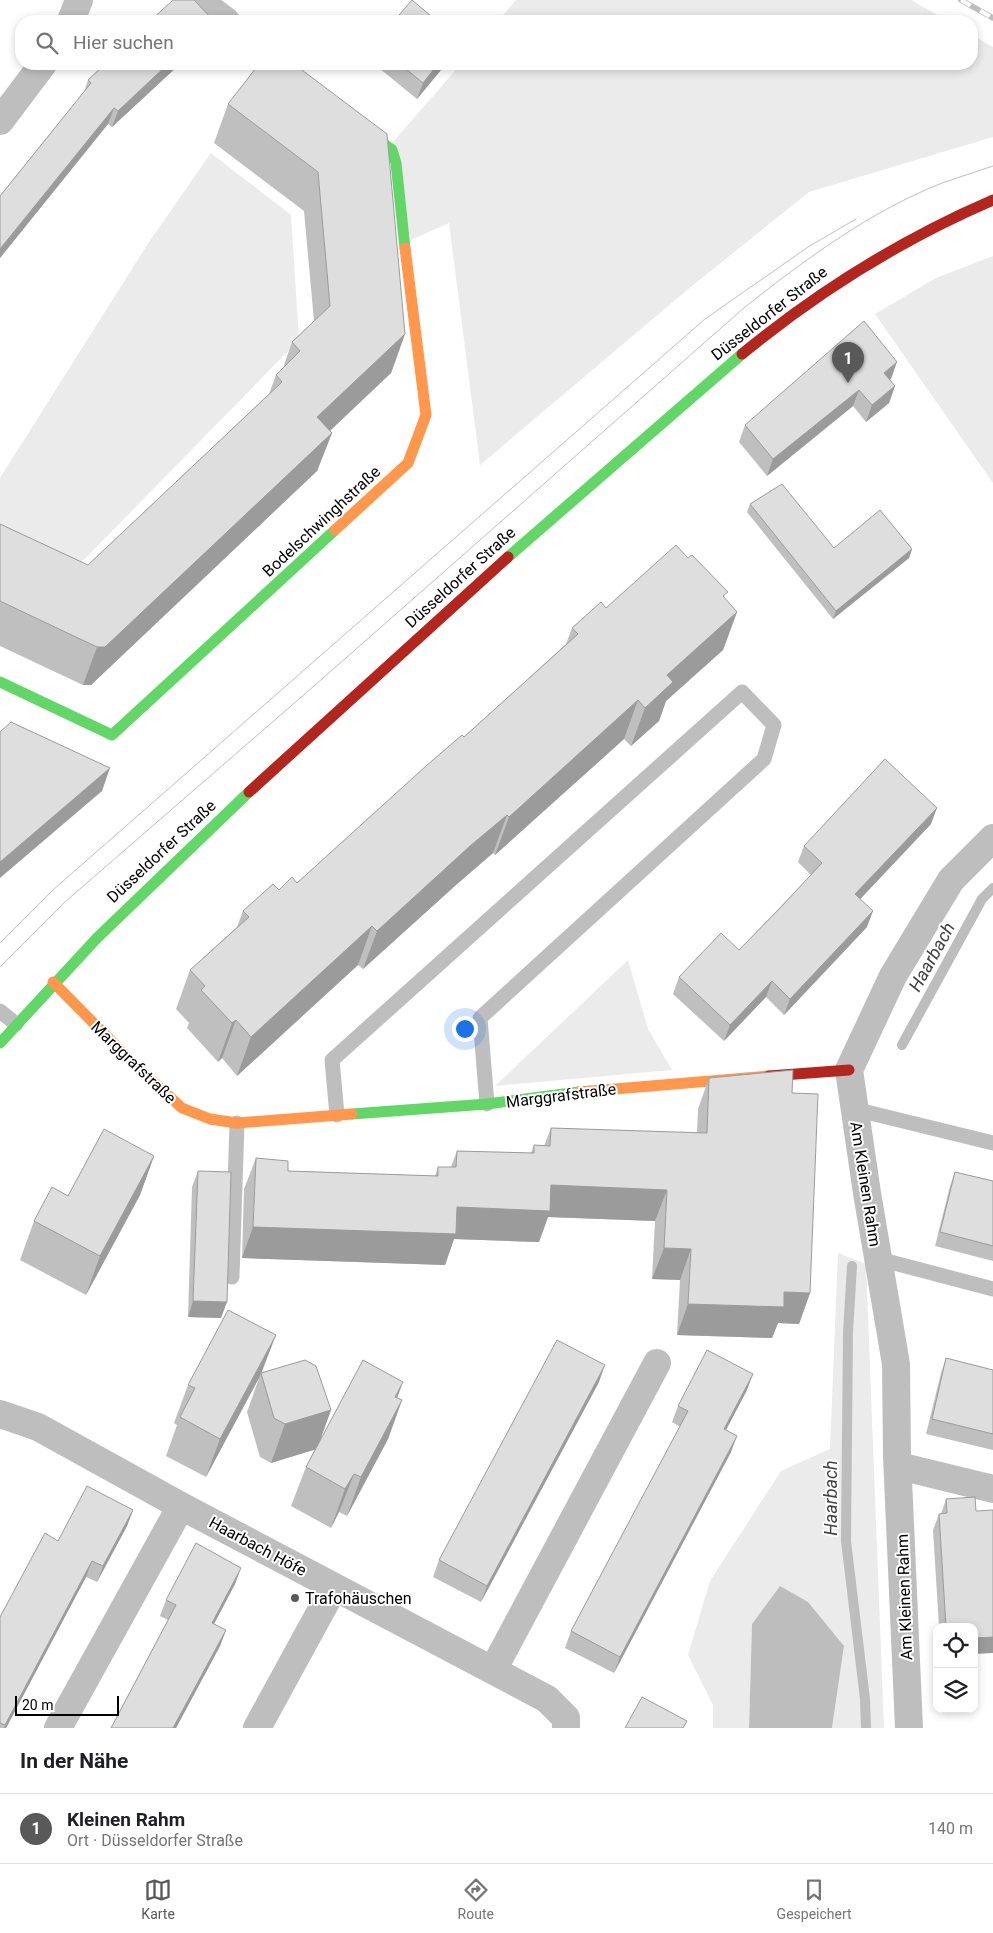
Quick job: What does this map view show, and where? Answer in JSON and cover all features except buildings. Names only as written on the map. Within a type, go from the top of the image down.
[{"type":"street","points":[[73,15],[79,0]]},
{"type":"street","points":[[198,0],[218,15]]},
{"type":"street","points":[[0,121],[39,70]]},
{"type":"street","name":"Bodelschwinghstraße","points":[[0,682],[112,735],[408,463],[426,416],[396,162],[392,150],[347,116]]},
{"type":"street","name":"Düsseldorfer Straße","points":[[0,1043],[53,982],[108,924],[217,822],[476,585],[750,346],[854,270],[916,236],[993,200]]},
{"type":"street","points":[[850,1070],[893,976],[951,880],[993,838]]},
{"type":"street","name":"Marggrafstraße","points":[[53,982],[137,1067],[182,1108],[210,1119],[237,1122],[487,1104],[606,1088],[850,1070]]},
{"type":"street","name":"Am Kleinen Rahm","points":[[850,1070],[854,1109],[896,1364],[909,1728]]},
{"type":"street","points":[[493,1670],[656,1363]]},
{"type":"street","name":"Haarbach Höfe","points":[[0,1414],[38,1427],[181,1506],[547,1699],[566,1718],[566,1728]]},
{"type":"street","points":[[899,1466],[993,1489]]},
{"type":"street","points":[[58,1728],[181,1506]]},
{"type":"street","points":[[256,1728],[334,1586]]},
{"type":"lane","points":[[337,1115],[332,1060],[742,692],[774,725],[764,759],[480,1018],[487,1104]]},
{"type":"lane","points":[[0,1011],[16,1024]]},
{"type":"lane","name":"Am Kleinen Rahm","points":[[854,1109],[993,1143]]},
{"type":"lane","points":[[232,1277],[237,1122]]},
{"type":"lane","name":"Am Kleinen Rahm","points":[[879,1260],[993,1288]]},
{"type":"shaded area","points":[[516,0],[911,0],[937,15],[503,15]]},
{"type":"shaded area","points":[[978,38],[993,47],[993,137],[809,192],[687,290],[480,465],[449,223],[411,240],[392,143],[456,70],[978,70]]},
{"type":"shaded area","points":[[211,153],[291,215],[299,340],[68,576],[0,542],[0,478],[149,242]]},
{"type":"shaded area","points":[[993,256],[993,483],[875,314],[936,278]]},
{"type":"shaded area","points":[[628,960],[648,1029],[672,1070],[495,1086]]},
{"type":"shaded area","points":[[838,1253],[866,1264],[884,1728],[832,1728],[844,1646],[752,1624],[749,1728],[713,1728],[713,1705],[688,1655],[710,1581],[781,1471],[830,1449]]},
{"type":"shaded area","points":[[780,1586],[808,1602],[844,1646],[832,1728],[749,1728],[752,1624]]},
{"type":"waterway","name":"Haarbach","points":[[902,1045],[982,899],[993,888]]},
{"type":"waterway","name":"Haarbach","points":[[852,1266],[848,1332],[846,1541],[865,1699],[866,1728]]},
{"type":"tram line","points":[[0,967],[66,901],[745,307],[791,271],[864,222],[942,183],[993,166]]},
{"type":"tram line","points":[[0,943],[54,889],[705,319],[808,247],[856,219]]},
{"type":"railway","points":[[961,0],[993,18]]},
{"type":"traffic: fast","points":[[359,125],[392,150],[396,163],[405,248]]},
{"type":"traffic: fast","points":[[508,557],[742,354]]},
{"type":"traffic: fast","points":[[0,682],[112,735],[335,530]]},
{"type":"traffic: fast","points":[[0,1043],[97,938],[249,792]]},
{"type":"traffic: fast","points":[[352,1114],[487,1104],[579,1092]]},
{"type":"traffic: slow","points":[[335,530],[408,463],[426,415],[405,248]]},
{"type":"traffic: slow","points":[[53,982],[137,1067],[182,1108],[210,1119],[237,1123],[352,1114]]},
{"type":"traffic: slow","points":[[579,1092],[769,1076]]},
{"type":"traffic: jam","points":[[742,354],[801,309],[862,268],[893,249],[993,200]]},
{"type":"traffic: jam","points":[[249,792],[508,557]]},
{"type":"traffic: jam","points":[[769,1076],[849,1070]]},
{"type":"place","name":"Kleinen Rahm","points":[[848,383]]},
{"type":"place","name":"Trafohäuschen","points":[[295,1598]]}]
